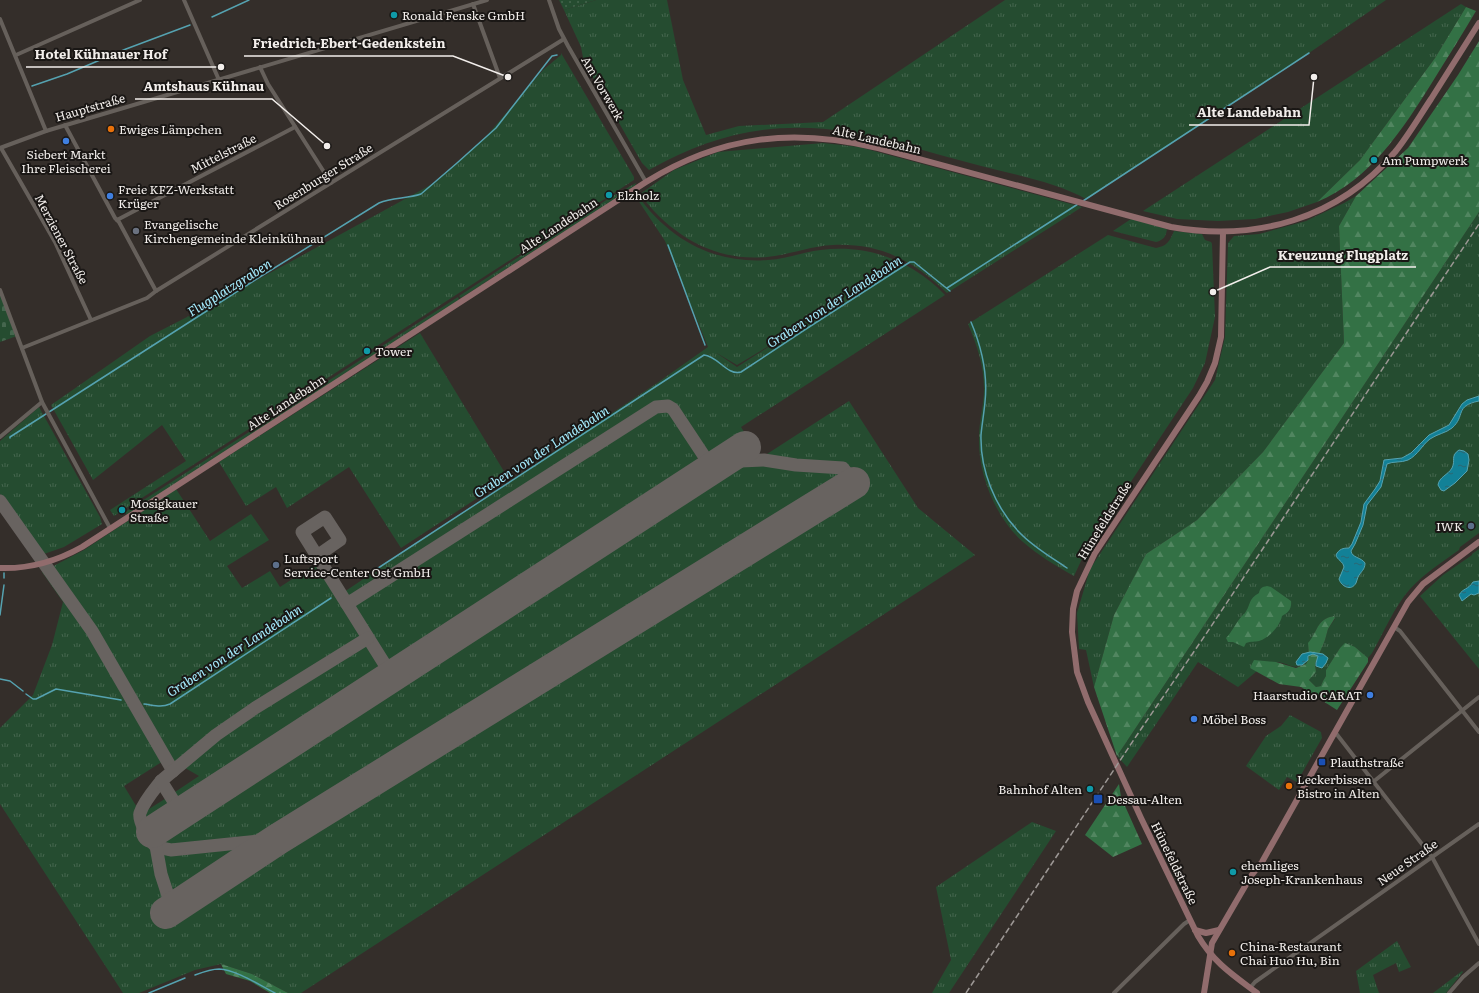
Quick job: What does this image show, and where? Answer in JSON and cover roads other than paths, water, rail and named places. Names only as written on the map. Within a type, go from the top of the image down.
[{"type":"main road","name":"Alte Landebahn","points":[[0,568],[32,566],[57,559],[82,547],[646,182],[679,164],[724,147],[771,138],[812,137],[849,141],[1133,217],[1180,228],[1223,232],[1253,229],[1291,222],[1312,214],[1333,203],[1361,184],[1388,159],[1408,134],[1479,23]]},
{"type":"main road","name":"Hünefeldstraße","points":[[1223,232],[1222,324],[1221,337],[1215,363],[1199,396],[1095,553],[1077,592],[1073,609],[1072,632],[1073,650],[1077,672],[1088,702],[1195,930],[1209,954],[1221,966],[1257,993]]},
{"type":"main road","points":[[1204,993],[1208,973],[1209,954],[1212,943],[1251,876],[1262,862],[1394,627],[1413,596],[1431,577],[1479,542]]},
{"type":"main road","points":[[1195,930],[1206,933],[1219,930]]},
{"type":"street","points":[[16,55],[140,0]]},
{"type":"street","points":[[184,0],[219,80]]},
{"type":"street","name":"Hauptstraße","points":[[1,148],[65,125],[487,0]]},
{"type":"street","name":"Am Vorwerk","points":[[549,0],[564,38],[646,182]]},
{"type":"street","points":[[473,4],[500,78]]},
{"type":"street","points":[[0,19],[46,131]]},
{"type":"street","name":"Rosenburger Straße","points":[[22,348],[148,298],[156,291],[564,38]]},
{"type":"street","points":[[260,67],[268,84],[331,183]]},
{"type":"street","points":[[65,125],[156,291]]},
{"type":"street","name":"Mittelstraße","points":[[117,220],[295,127]]},
{"type":"street","name":"Merziener Straße","points":[[1,148],[55,242],[91,320]]},
{"type":"street","points":[[0,290],[42,402],[110,528]]},
{"type":"street","points":[[0,437],[42,402]]},
{"type":"street","points":[[1394,627],[1400,632],[1479,732]]},
{"type":"street","points":[[1373,782],[1479,698]]},
{"type":"street","points":[[1335,732],[1432,857],[1479,944]]},
{"type":"street","name":"Neue Straße","points":[[1250,988],[1253,984],[1479,824]]},
{"type":"street","points":[[1114,993],[1182,926],[1190,920]]},
{"type":"street","points":[[1450,993],[1463,977],[1479,963]]},
{"type":"water","points":[[1479,396],[1479,401],[1471,403],[1463,409],[1459,419],[1452,428],[1430,439],[1415,455],[1408,460],[1387,464],[1381,487],[1367,505],[1363,525],[1351,551],[1353,555],[1365,563],[1364,567],[1354,586],[1349,588],[1344,586],[1339,579],[1344,567],[1336,555],[1340,550],[1349,548],[1352,544],[1361,522],[1364,504],[1380,481],[1384,460],[1402,458],[1411,453],[1429,435],[1449,425],[1462,404],[1467,400]]},
{"type":"water","points":[[1459,450],[1468,454],[1469,460],[1467,471],[1455,483],[1444,491],[1441,490],[1438,485],[1439,482],[1452,468],[1454,456]]},
{"type":"water","points":[[1479,581],[1479,593],[1474,595],[1471,594],[1462,601],[1459,595],[1462,591],[1473,582]]},
{"type":"water","points":[[1310,652],[1323,654],[1328,658],[1322,668],[1316,666],[1318,656],[1313,654],[1308,656],[1308,660],[1302,665],[1297,665],[1296,662],[1302,654]]},
{"type":"waterway","points":[[212,17],[249,0]]},
{"type":"waterway","points":[[32,86],[67,74],[126,49],[190,25]]},
{"type":"waterway","name":"Graben von der Landebahn","points":[[1083,201],[1309,53]]},
{"type":"waterway","name":"Flugplatzgraben","points":[[10,438],[255,280],[379,203],[421,194],[496,128],[552,56],[557,55]]},
{"type":"waterway","name":"Graben von der Landebahn","points":[[947,288],[1078,204]]},
{"type":"waterway","points":[[668,245],[705,345]]},
{"type":"waterway","name":"Graben von der Landebahn","points":[[366,576],[704,355],[709,356],[731,371],[741,372],[910,262],[914,262],[950,291]]},
{"type":"waterway","points":[[971,322],[981,351],[986,381],[981,448],[986,474],[996,500],[1010,522],[1024,537],[1067,568]]},
{"type":"waterway","name":"Flugplatzgraben","points":[[4,573],[4,578]]},
{"type":"waterway","name":"Flugplatzgraben","points":[[0,615],[4,585]]},
{"type":"waterway","name":"Graben von der Landebahn","points":[[144,704],[160,706],[170,704],[331,598]]},
{"type":"waterway","name":"Graben von der Landebahn","points":[[0,679],[10,681],[23,691]]},
{"type":"waterway","name":"Graben von der Landebahn","points":[[26,694],[33,699],[36,699],[56,689],[121,700]]},
{"type":"waterway","points":[[195,975],[219,969],[226,970],[255,982],[275,993]]},
{"type":"waterway","points":[[149,993],[185,978]]},
{"type":"railway","points":[[966,993],[1479,224]]},
{"type":"place","name":"Ronald Fenske GmbH","points":[[394,15]]},
{"type":"place","name":"Hotel Kühnauer Hof","points":[[221,67]]},
{"type":"place","name":"Friedrich-Ebert-Gedenkstein","points":[[508,77]]},
{"type":"place","name":"Alte Landebahn","points":[[1314,77]]},
{"type":"place","name":"Ewiges Lämpchen","points":[[111,129]]},
{"type":"place","name":"Siebert Markt Ihre Fleischerei","points":[[66,141]]},
{"type":"place","name":"Amtshaus Kühnau","points":[[327,146]]},
{"type":"place","name":"Am Pumpwerk","points":[[1374,160]]},
{"type":"place","name":"Elzholz","points":[[609,195]]},
{"type":"place","name":"Freie KFZ-Werkstatt Krüger","points":[[110,196]]},
{"type":"place","name":"Evangelische Kirchengemeinde Kleinkühnau","points":[[136,231]]},
{"type":"place","name":"Kreuzung Flugplatz","points":[[1213,292]]},
{"type":"place","name":"Tower","points":[[367,351]]},
{"type":"place","name":"Mosigkauer Straße","points":[[122,510]]},
{"type":"place","name":"IWK","points":[[1471,526]]},
{"type":"place","name":"Luftsport Service-Center Ost GmbH","points":[[276,565]]},
{"type":"place","name":"Haarstudio CARAT","points":[[1370,695]]},
{"type":"place","name":"Möbel Boss","points":[[1194,719]]},
{"type":"place","name":"Plauthstraße","points":[[1322,762]]},
{"type":"place","name":"Leckerbissen Bistro in Alten","points":[[1289,786]]},
{"type":"place","name":"Bahnhof Alten","points":[[1090,789]]},
{"type":"place","name":"Dessau-Alten","points":[[1098,799]]},
{"type":"place","name":"ehemliges Joseph-Krankenhaus","points":[[1233,872]]},
{"type":"place","name":"China-Restaurant Chai Huo Hu, Bin","points":[[1232,953]]}]
